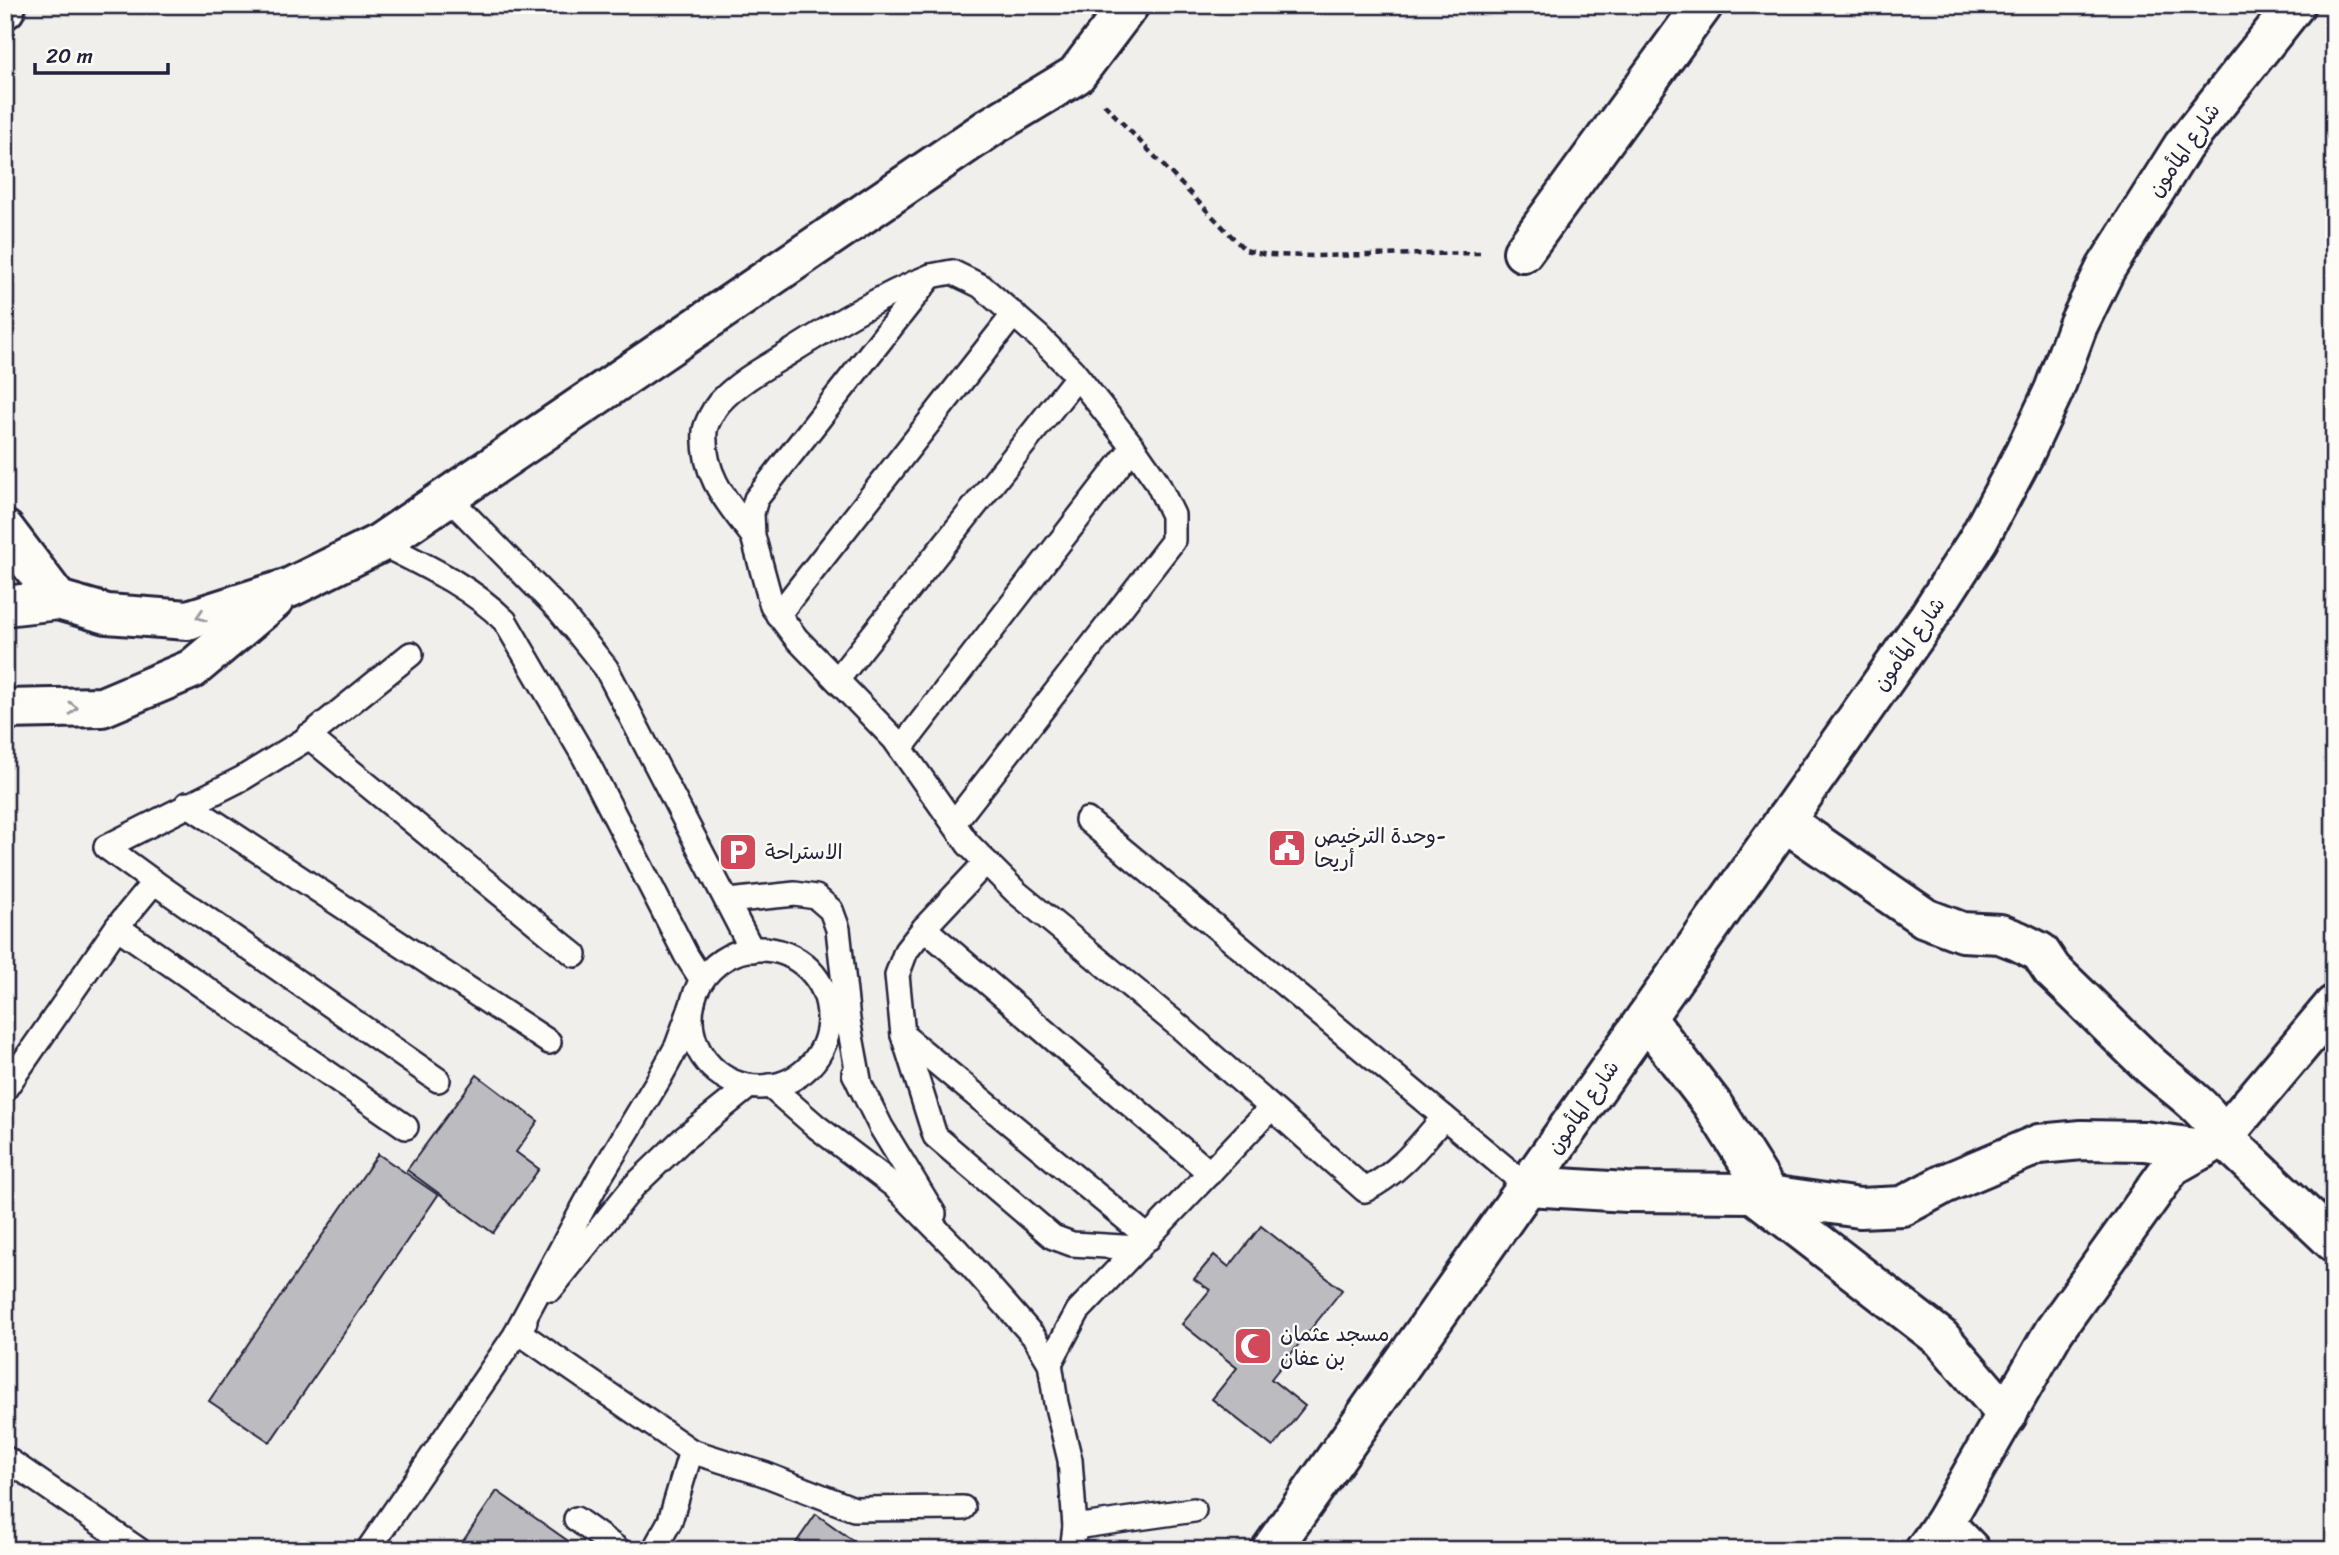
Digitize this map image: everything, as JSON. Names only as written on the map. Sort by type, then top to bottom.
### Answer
[{"type":"street","points":[[5,606],[58,600],[107,614],[188,620],[289,588],[380,543],[981,134],[1076,75],[1129,5]]},
{"type":"street","points":[[1523,252],[1703,5]]},
{"type":"street","name":"شارع المأمون","points":[[1271,1550],[1927,619],[1978,540],[2024,454],[2054,390],[2078,325],[2101,280],[2183,146],[2295,5]]},
{"type":"street","points":[[5,530],[58,600]]},
{"type":"street","points":[[5,709],[102,707],[192,669],[289,588]]},
{"type":"street","points":[[1784,821],[1925,918],[1962,932],[2000,934],[2040,952],[2052,970],[2127,1043],[2213,1119],[2213,1143]]},
{"type":"street","points":[[1946,1541],[2007,1415],[2054,1331],[2172,1166],[2213,1143],[2334,1005]]},
{"type":"street","points":[[1646,1017],[1712,1104],[1762,1195],[1941,1338],[2007,1415]]},
{"type":"street","points":[[1527,1186],[1627,1192],[1762,1195],[1860,1208],[1903,1206],[1944,1184],[2039,1144],[2082,1140],[2213,1143],[2334,1242]]},
{"type":"lane","points":[[753,536],[715,485],[706,454],[705,428],[718,404],[738,386],[854,312],[894,290],[931,276],[952,272],[981,286],[1014,314],[1077,377],[1133,447],[1156,480],[1173,515],[1173,541],[954,823]]},
{"type":"lane","points":[[931,276],[756,499],[752,513],[753,536],[772,606],[796,638],[901,748],[968,844],[1016,892],[1180,1027],[1365,1190],[1387,1179],[1444,1117]]},
{"type":"lane","points":[[778,615],[1014,314]]},
{"type":"lane","points":[[837,680],[1077,377]]},
{"type":"lane","points":[[901,748],[1133,447]]},
{"type":"lane","points":[[448,497],[559,610],[606,668],[752,950]]},
{"type":"lane","points":[[380,543],[469,591],[487,603],[505,621],[585,758],[686,955],[702,980]]},
{"type":"lane","points":[[411,654],[308,736],[243,778],[106,847],[438,1080]]},
{"type":"lane","points":[[308,736],[575,955]]},
{"type":"lane","points":[[187,804],[549,1042]]},
{"type":"lane","points":[[1087,820],[1527,1186]]},
{"type":"lane","points":[[986,862],[924,928],[906,951],[897,975],[903,1035],[935,1136],[1053,1237],[1072,1244],[1144,1243]]},
{"type":"lane","points":[[5,1089],[117,927],[154,882]]},
{"type":"lane","points":[[728,901],[795,894],[816,897],[831,911],[838,929],[848,1020],[860,1085]]},
{"type":"lane","points":[[117,927],[406,1127]]},
{"type":"lane","points":[[924,928],[1210,1173]]},
{"type":"lane","points":[[517,1331],[601,1175],[677,1046],[702,980],[718,963],[739,952],[762,948],[785,952],[805,964],[821,982],[828,1004],[830,1028],[881,1127],[958,1251]]},
{"type":"lane","points":[[692,1002],[692,1026],[697,1047],[709,1065],[727,1079],[759,1086],[792,1080],[810,1066],[822,1048],[830,1028]]},
{"type":"lane","points":[[903,1035],[1144,1243]]},
{"type":"lane","points":[[759,1086],[893,1185],[958,1251],[1035,1338],[1050,1363],[1056,1403],[1070,1460],[1075,1527],[1072,1550]]},
{"type":"lane","points":[[369,1550],[517,1331],[633,1187],[682,1140],[759,1086]]},
{"type":"lane","points":[[1050,1363],[1078,1311],[1272,1108]]},
{"type":"lane","points":[[517,1331],[691,1451],[764,1474],[854,1509],[963,1508]]},
{"type":"lane","points":[[654,1550],[670,1521],[691,1451]]},
{"type":"lane","points":[[5,1458],[139,1550]]},
{"type":"lane","points":[[1075,1527],[1194,1510]]},
{"type":"lane","points":[[576,1519],[619,1550]]},
{"type":"path","points":[[1076,75],[1245,250],[1267,255],[1315,256],[1523,252]]},
{"type":"building","points":[[477,1075],[538,1121],[516,1152],[539,1169],[493,1233],[407,1170]]},
{"type":"building","points":[[378,1154],[438,1195],[270,1442],[209,1401]]},
{"type":"building","name":"مسجد عثمان بن عفان","points":[[1261,1226],[1342,1290],[1271,1379],[1305,1406],[1273,1447],[1212,1399],[1237,1368],[1182,1324],[1210,1290],[1194,1279],[1214,1255],[1229,1267]]},
{"type":"building","points":[[497,1491],[581,1550],[457,1550]]},
{"type":"building","points":[[816,1514],[866,1550],[791,1550]]},
{"type":"place","name":"وحدة الترخيص- أريحا","points":[[1287,848]]},
{"type":"place","name":"الاستراحة","points":[[738,852]]},
{"type":"place","name":"مسجد عثمان بن عفان","points":[[1253,1346]]}]
